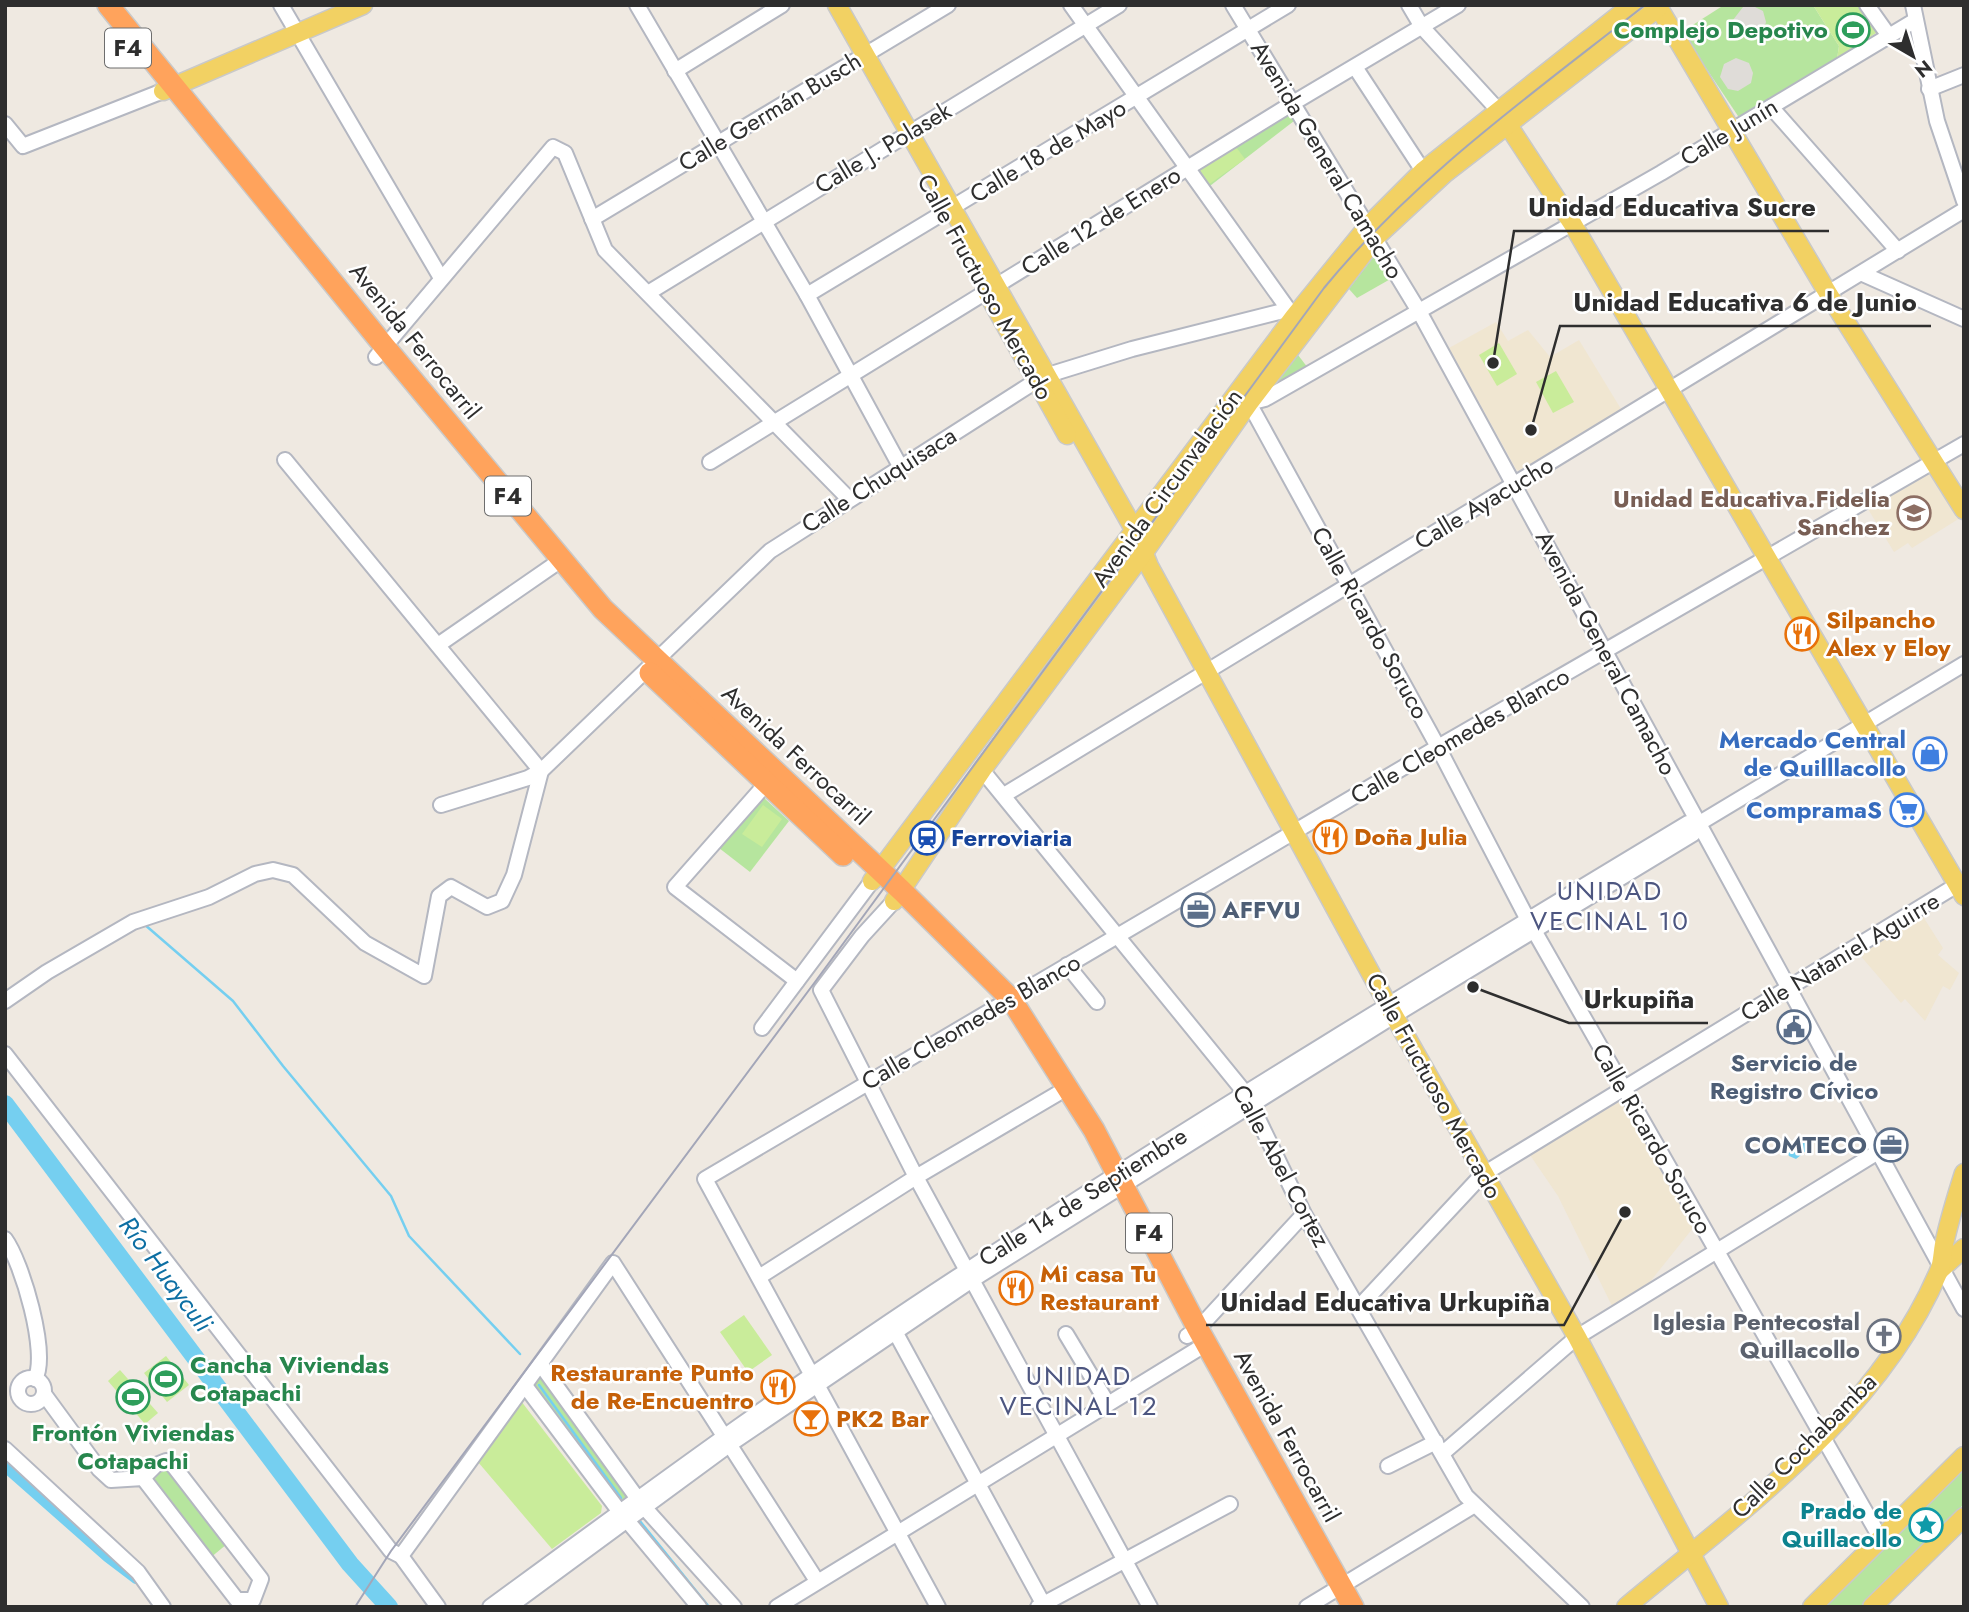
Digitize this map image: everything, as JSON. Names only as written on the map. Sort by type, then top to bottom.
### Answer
[{"type":"highway","name":"Avenida Ferrocarril","points":[[93,5],[168,88]]},
{"type":"highway","name":"Avenida Ferrocarril","points":[[108,5],[168,88],[555,564],[593,618],[653,665],[898,896],[1004,1002],[1070,1088],[1115,1184],[1196,1340],[1336,1596],[1353,1607]]},
{"type":"highway","name":"Avenida Ferrocarril","points":[[653,665],[765,785],[876,876]]},
{"type":"highway","name":"Avenida Ferrocarril","points":[[1004,1002],[1057,1094],[1115,1184]]},
{"type":"main road","points":[[168,88],[363,5]]},
{"type":"main road","name":"Calle Fructuoso Mercado","points":[[826,5],[862,57]]},
{"type":"main road","name":"Calle Fructuoso Mercado","points":[[837,5],[862,57],[1206,671],[1482,1175],[1577,1336],[1719,1607]]},
{"type":"main road","name":"Avenida Circunvalación","points":[[898,896],[982,770],[1138,549],[1291,314],[1372,232],[1412,201],[1503,117],[1632,5]]},
{"type":"main road","points":[[1657,7],[1829,295],[1964,510]]},
{"type":"main road","name":"Avenida Circunvalación","points":[[876,876],[1138,549],[1249,403],[1372,232],[1423,171],[1657,7]]},
{"type":"main road","points":[[1503,117],[1572,223],[1960,891]]},
{"type":"main road","name":"Calle Cochabamba","points":[[1626,1607],[1761,1493],[1821,1436],[1862,1392],[1910,1327],[1940,1270],[1945,1240],[1964,1173]]},
{"type":"main road","points":[[1940,1270],[1964,1248]]},
{"type":"main road","points":[[1812,1607],[1964,1456]]},
{"type":"main road","points":[[1872,1607],[1964,1517]]},
{"type":"street","points":[[281,5],[441,278]]},
{"type":"street","points":[[637,5],[807,295],[900,467]]},
{"type":"street","points":[[675,71],[782,5]]},
{"type":"street","name":"Calle Germán Busch","points":[[592,219],[948,5]]},
{"type":"street","points":[[1072,5],[1291,314]]},
{"type":"street","name":"Calle J. Polasek","points":[[648,293],[762,220],[1119,5]]},
{"type":"street","name":"Avenida General Camacho","points":[[1233,5],[1420,313],[1964,1310]]},
{"type":"street","name":"Calle 18 de Mayo","points":[[807,295],[1288,5]]},
{"type":"street","points":[[1409,5],[1422,27],[1503,117]]},
{"type":"street","name":"Calle 12 de Enero","points":[[710,462],[1188,167],[1458,5]]},
{"type":"street","points":[[1867,5],[1889,36]]},
{"type":"street","points":[[1913,5],[1929,89],[1964,201]]},
{"type":"street","name":"Calle Junín","points":[[1249,403],[1265,399],[1420,313],[1914,21]]},
{"type":"street","points":[[1355,67],[1423,171]]},
{"type":"street","points":[[1929,89],[1964,75]]},
{"type":"street","points":[[5,124],[23,146],[168,88]]},
{"type":"street","points":[[1771,107],[1898,251]]},
{"type":"street","points":[[380,352],[553,147],[565,153],[605,250],[849,499]]},
{"type":"street","name":"Calle Ayacucho","points":[[1004,795],[1348,584],[1829,295],[1964,210]]},
{"type":"street","points":[[1863,274],[1964,318]]},
{"type":"street","name":"Calle Chuquisaca","points":[[541,771],[770,551],[1042,378],[1132,349],[1291,314]]},
{"type":"street","name":"Calle Ricardo Soruco","points":[[1249,403],[1438,747],[1531,925],[1881,1539]]},
{"type":"street","name":"Calle Cleomedes Blanco","points":[[759,1277],[705,1179],[1438,747],[1964,444]]},
{"type":"street","points":[[285,460],[541,771]]},
{"type":"street","points":[[438,645],[555,564]]},
{"type":"street","name":"Calle 14 de Septiembre","points":[[509,1607],[641,1501],[969,1275],[1391,1010],[1531,925],[1693,834],[1699,824],[1964,664]]},
{"type":"street","name":"Calle Abel Cortez","points":[[982,770],[1249,1100],[1304,1214],[1473,1506],[1582,1607]]},
{"type":"street","points":[[441,805],[541,771]]},
{"type":"street","points":[[5,1001],[47,972],[133,922],[208,897],[255,874],[273,870],[293,875],[365,943],[424,976],[439,895],[451,887],[487,906],[502,901],[514,875],[541,771]]},
{"type":"street","points":[[765,785],[675,887],[797,981]]},
{"type":"street","name":"Avenida Circunvalación","points":[[762,1028],[876,876]]},
{"type":"street","name":"Calle Nataniel Aguirre","points":[[1359,1307],[1482,1175],[1788,989],[1960,891]]},
{"type":"street","name":"Avenida Circunvalación","points":[[869,1082],[821,990],[862,936],[898,896]]},
{"type":"street","points":[[1067,965],[1097,1002]]},
{"type":"street","points":[[5,1054],[391,1551],[401,1556],[438,1607]]},
{"type":"street","points":[[869,1082],[916,1177],[1150,1607]]},
{"type":"street","points":[[938,1607],[759,1277],[916,1177],[1057,1094]]},
{"type":"street","points":[[1388,1466],[1439,1447],[1577,1336],[1878,1152]]},
{"type":"street","points":[[777,1607],[1108,1404],[1196,1340],[1304,1214]]},
{"type":"street","points":[[5,1239],[18,1264],[41,1359],[41,1370],[35,1379]]},
{"type":"street","points":[[401,1556],[526,1387],[613,1263],[817,1581]]},
{"type":"street","points":[[5,1276],[18,1264]]},
{"type":"street","points":[[893,1327],[1042,1606],[1230,1504]]},
{"type":"street","points":[[1066,1334],[1108,1404]]},
{"type":"street","points":[[541,1365],[641,1501],[734,1607]]},
{"type":"street","points":[[44,1394],[39,1402],[31,1405],[23,1403],[11,1389],[22,1381],[35,1379],[43,1385],[44,1394],[99,1469],[111,1480],[143,1478],[156,1465],[166,1461],[173,1464],[261,1579],[258,1604],[237,1600],[143,1478]]},
{"type":"street","points":[[526,1387],[624,1516],[699,1607]]},
{"type":"street","points":[[5,1449],[131,1564],[163,1607]]},
{"type":"street","points":[[1307,1607],[1336,1596],[1473,1506]]},
{"type":"street","name":"Calle 14 de Septiembre","points":[[490,1607],[624,1516]]},
{"type":"shaded area","points":[[1753,6],[1763,11],[1766,22],[1763,32],[1748,38],[1735,30],[1733,20],[1743,7]]},
{"type":"shaded area","points":[[1736,58],[1749,63],[1753,73],[1751,83],[1738,91],[1728,89],[1720,77],[1724,64]]},
{"type":"shaded area","points":[[1496,322],[1508,341],[1528,330],[1550,357],[1579,340],[1621,409],[1519,471],[1516,469],[1449,348]]},
{"type":"shaded area","name":"Unidad Educativa.Fidelia Sanchez","points":[[1930,470],[1960,518],[1912,548],[1908,543],[1894,552],[1868,509]]},
{"type":"shaded area","points":[[1922,915],[1943,948],[1938,955],[1959,973],[1950,990],[1943,986],[1925,1021],[1905,999],[1901,1003],[1859,954]]},
{"type":"shaded area","points":[[1622,1100],[1693,1228],[1649,1283],[1612,1306],[1558,1196],[1530,1155]]},
{"type":"green space","points":[[1724,5],[1813,5],[1839,46],[1837,59],[1743,117],[1738,116],[1688,41],[1688,28]]},
{"type":"green space","name":"Complejo Depotivo","points":[[1813,5],[1862,5],[1877,28],[1876,33],[1837,59],[1839,46]]},
{"type":"green space","points":[[1290,112],[1294,121],[1206,189],[1193,170]]},
{"type":"green space","points":[[1233,143],[1245,159],[1208,185],[1197,169]]},
{"type":"green space","points":[[1378,251],[1394,277],[1357,298],[1349,289]]},
{"type":"green space","points":[[1499,343],[1517,374],[1497,386],[1479,355]]},
{"type":"green space","points":[[1295,351],[1311,372],[1267,391]]},
{"type":"green space","points":[[1556,371],[1574,402],[1553,413],[1536,382]]},
{"type":"green space","points":[[763,797],[789,821],[750,872],[719,848]]},
{"type":"green space","points":[[763,805],[782,819],[762,847],[742,834]]},
{"type":"green space","points":[[744,1315],[772,1355],[748,1372],[720,1332]]},
{"type":"green space","name":"Cancha Viviendas Cotapachi","points":[[166,1356],[189,1385],[167,1402],[144,1373]]},
{"type":"green space","name":"Frontón Viviendas Cotapachi","points":[[120,1370],[158,1413],[145,1424],[108,1381]]},
{"type":"green space","points":[[542,1374],[632,1496],[620,1504],[533,1387]]},
{"type":"green space","points":[[521,1401],[602,1506],[601,1513],[552,1549],[478,1462]]},
{"type":"green space","points":[[161,1469],[171,1470],[227,1544],[210,1558],[153,1482]]},
{"type":"green space","name":"Prado de Quillacollo","points":[[1964,1470],[1964,1504],[1860,1607],[1826,1607]]},
{"type":"water","points":[[1798,1139],[1809,1140],[1811,1147],[1796,1159],[1789,1156],[1786,1149]]},
{"type":"waterway","points":[[144,924],[233,1001],[391,1196],[409,1236],[520,1354]]},
{"type":"waterway","name":"Río Huayculi","points":[[5,1104],[350,1564],[389,1607]]},
{"type":"waterway","points":[[539,1385],[621,1498]]},
{"type":"waterway","points":[[5,1467],[107,1557],[136,1579]]},
{"type":"waterway","points":[[639,1520],[709,1607]]},
{"type":"tram line","points":[[355,1607],[391,1551],[815,982],[1324,288],[1359,248],[1436,173],[1518,104],[1645,5]]},
{"type":"place","name":"Complejo Depotivo","points":[[1853,30]]},
{"type":"place","name":"Unidad Educativa Sucre","points":[[1493,363]]},
{"type":"place","name":"Unidad Educativa 6 de Junio","points":[[1531,430]]},
{"type":"place","name":"Unidad Educativa.Fidelia Sanchez","points":[[1914,513]]},
{"type":"place","name":"Silpancho Alex y Eloy","points":[[1802,634]]},
{"type":"place","name":"Mercado Central de Quilllacollo","points":[[1930,754]]},
{"type":"place","name":"CompramaS","points":[[1907,810]]},
{"type":"place","name":"Doña Julia","points":[[1330,837]]},
{"type":"place","name":"Ferroviaria","points":[[927,838]]},
{"type":"place","name":"AFFVU","points":[[1198,910]]},
{"type":"place","name":"Urkupiña","points":[[1473,987]]},
{"type":"place","name":"Servicio de Registro Cívico","points":[[1794,1027]]},
{"type":"place","name":"COMTECO","points":[[1891,1145]]},
{"type":"place","name":"Unidad Educativa Urkupiña","points":[[1625,1212]]},
{"type":"place","name":"Mi casa Tu Restaurant","points":[[1016,1288]]},
{"type":"place","name":"Iglesia Pentecostal Quillacollo","points":[[1884,1336]]},
{"type":"place","name":"Cancha Viviendas Cotapachi","points":[[166,1379]]},
{"type":"place","name":"Restaurante Punto de Re-Encuentro","points":[[778,1387]]},
{"type":"place","name":"Frontón Viviendas Cotapachi","points":[[133,1397]]},
{"type":"place","name":"PK2 Bar","points":[[811,1419]]},
{"type":"place","name":"Prado de Quillacollo","points":[[1926,1525]]},
{"type":"district","name":"UNIDAD VECINAL 10","points":[[1610,906]]},
{"type":"district","name":"UNIDAD VECINAL 12","points":[[1079,1391]]}]
